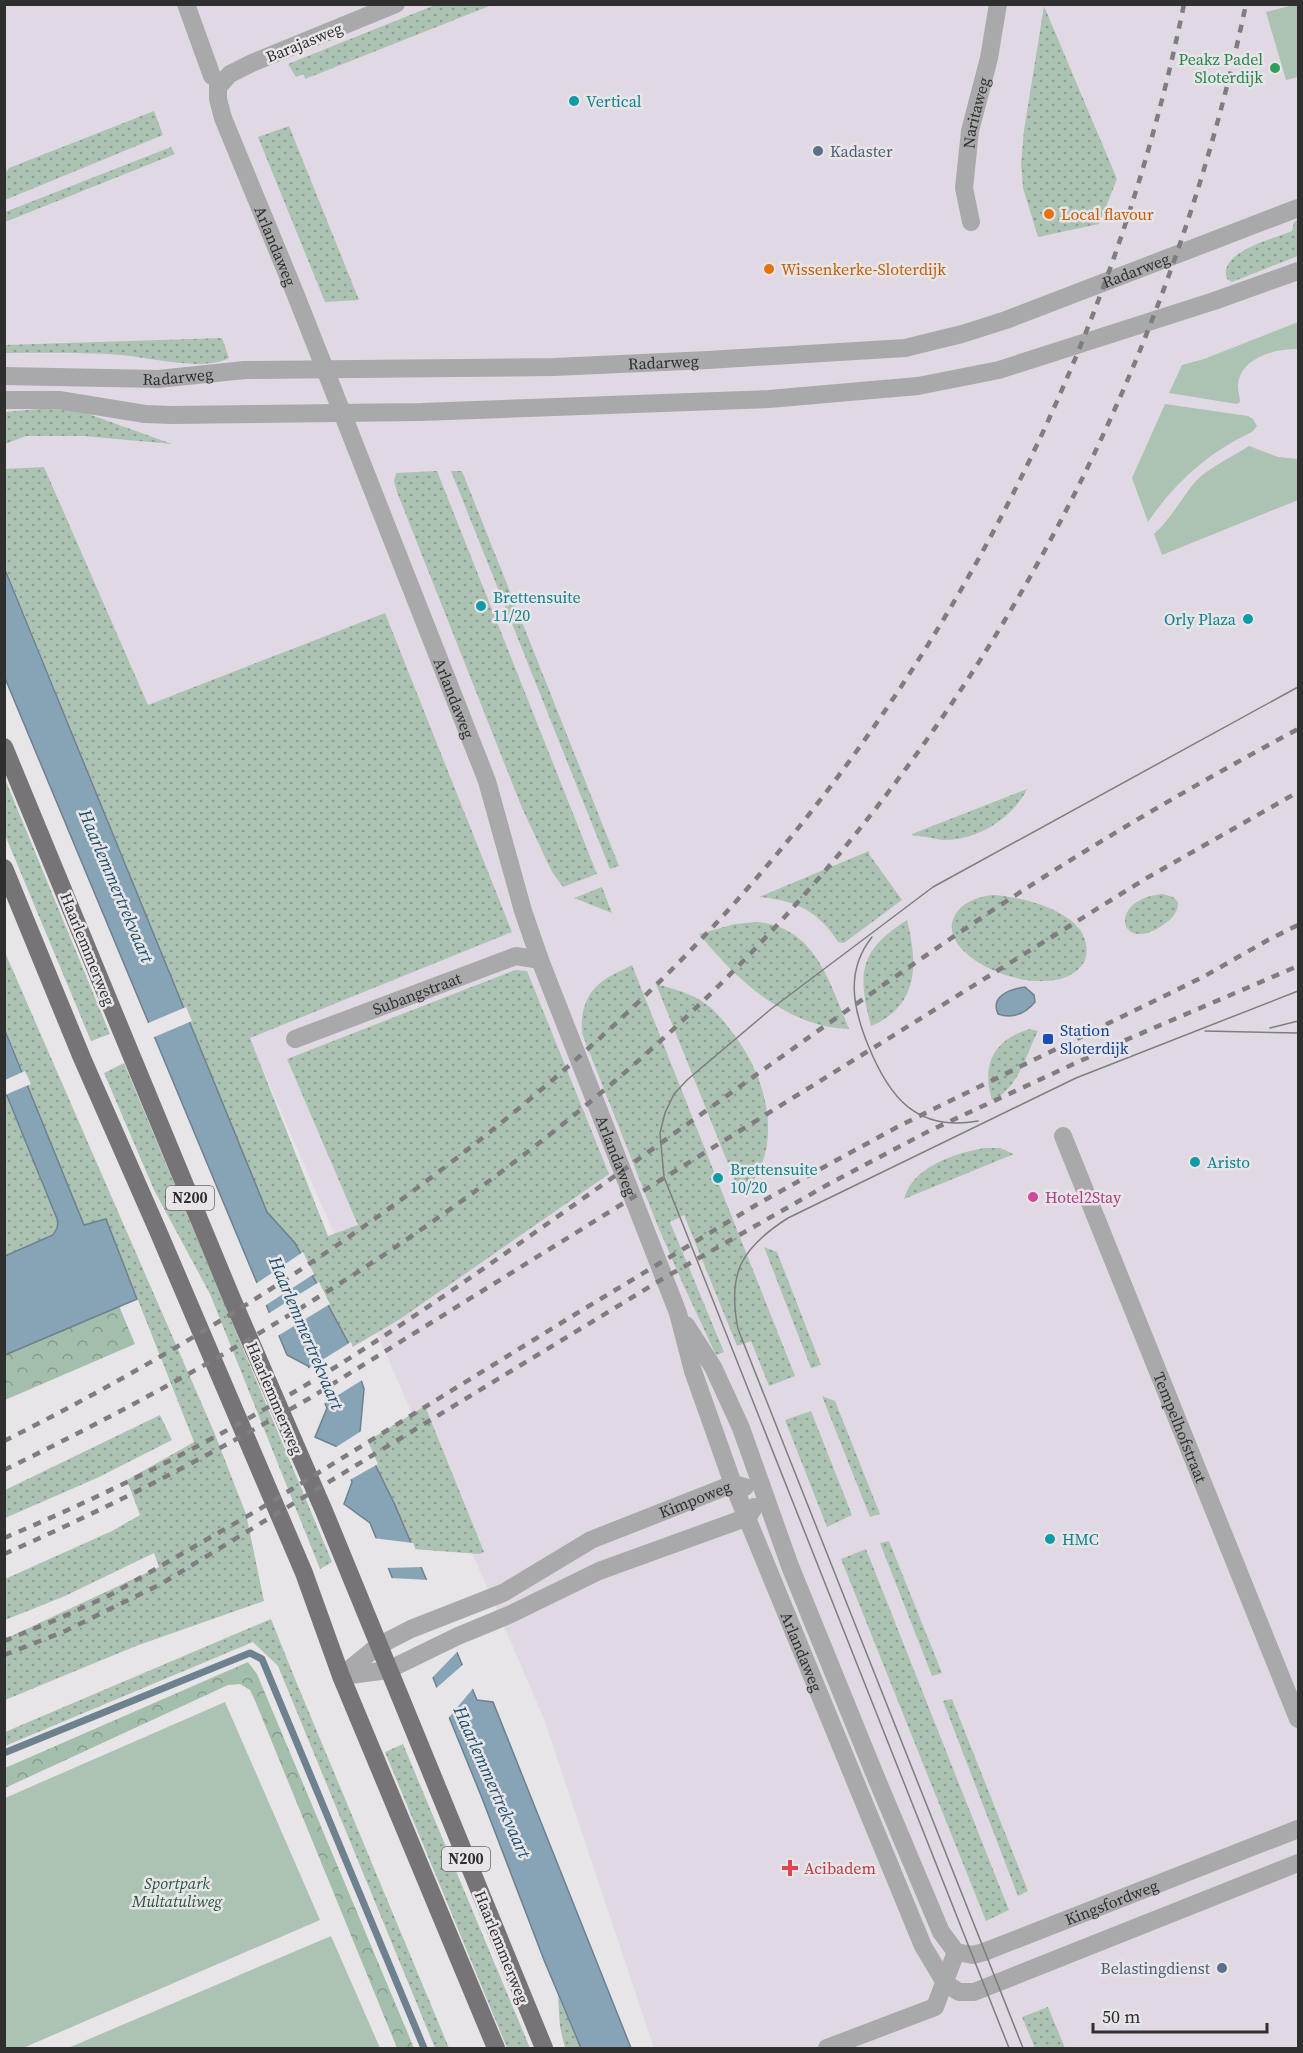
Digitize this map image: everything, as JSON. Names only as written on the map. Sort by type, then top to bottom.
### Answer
[{"type":"main road","name":"Haarlemmerweg","points":[[4,747],[232,1299],[324,1511],[544,2049]]},
{"type":"main road","name":"N200","points":[[4,868],[82,1058],[304,1573],[341,1676],[496,2049]]},
{"type":"street","name":"Arlandaweg","points":[[186,4],[215,81],[223,118],[487,781],[523,911],[540,960],[678,1313],[693,1371],[733,1484],[923,1946],[945,1983]]},
{"type":"street","name":"Barajasweg","points":[[215,81],[252,63],[396,4]]},
{"type":"street","name":"Naritaweg","points":[[971,222],[964,188],[970,131],[989,58],[998,4]]},
{"type":"street","name":"Radarweg","points":[[4,376],[158,379],[245,370],[554,367],[905,348],[1006,320],[1299,208]]},
{"type":"street","points":[[4,400],[59,400],[145,414],[342,413],[769,399],[918,386],[999,370],[1299,271]]},
{"type":"street","name":"Subangstraat","points":[[295,1039],[516,956],[540,960]]},
{"type":"street","name":"Tempelhofstraat","points":[[1063,1136],[1299,1719]]},
{"type":"street","name":"Arlandaweg","points":[[678,1313],[713,1366],[741,1428],[790,1566],[875,1775],[941,1932],[956,1952]]},
{"type":"street","name":"Kimpoweg","points":[[733,1484],[764,1491],[748,1517],[598,1571],[388,1670],[341,1676],[378,1646],[411,1629],[503,1593],[591,1540],[733,1484]]},
{"type":"street","name":"Kingsfordweg","points":[[956,1952],[973,1955],[984,1952],[1299,1829]]},
{"type":"street","name":"Kingsfordweg","points":[[945,1983],[959,1992],[986,1989],[1299,1863]]},
{"type":"street","points":[[827,2049],[935,2007],[956,1952]]},
{"type":"shaded area","points":[[5,5],[1287,5],[1298,37],[1298,2048],[654,2048],[544,1719],[32,536],[5,464]]},
{"type":"green space","points":[[435,5],[492,5],[305,79],[304,74],[296,77],[288,64]]},
{"type":"green space","points":[[1298,5],[1298,77],[1286,80],[1266,12]]},
{"type":"green space","points":[[1044,6],[1117,179],[1099,224],[1038,237],[1023,188],[1021,164],[1024,130]]},
{"type":"green space","points":[[154,111],[163,135],[5,200],[5,173],[9,168]]},
{"type":"green space","points":[[289,126],[359,300],[325,302],[258,137]]},
{"type":"green space","points":[[171,147],[175,154],[5,222],[5,212]]},
{"type":"green space","points":[[1298,220],[1298,256],[1232,282],[1227,279],[1226,270],[1230,261],[1238,254],[1292,231],[1294,222]]},
{"type":"green space","points":[[1298,322],[1298,349],[1279,350],[1251,362],[1240,377],[1238,387],[1240,402],[1237,404],[1169,393],[1182,365],[1204,359]]},
{"type":"green space","points":[[222,338],[229,358],[205,364],[106,354],[5,353],[5,345]]},
{"type":"green space","points":[[1165,404],[1248,416],[1257,426],[1252,432],[1207,459],[1181,481],[1148,522],[1132,478]]},
{"type":"green space","points":[[49,408],[83,412],[172,444],[83,436],[26,436],[5,444],[5,412]]},
{"type":"green space","points":[[1249,446],[1278,457],[1298,459],[1298,500],[1162,555],[1154,534],[1195,482]]},
{"type":"green space","points":[[44,467],[148,705],[385,613],[512,932],[250,1038],[328,1236],[358,1225],[287,1059],[515,970],[527,971],[609,1174],[400,1319],[351,1348],[295,1243],[267,1212],[5,567],[4,469]]},
{"type":"green space","points":[[437,471],[597,874],[563,887],[552,872],[522,808],[397,492],[394,481],[396,473]]},
{"type":"green space","points":[[451,471],[462,471],[619,866],[610,869]]},
{"type":"green space","points":[[5,779],[110,1034],[91,1041],[5,835]]},
{"type":"green space","points":[[1027,789],[1021,800],[1004,818],[982,832],[945,840],[912,834]]},
{"type":"green space","points":[[869,851],[902,900],[844,943],[838,942],[823,922],[804,909],[783,901],[759,897]]},
{"type":"green space","points":[[602,887],[612,913],[574,898]]},
{"type":"green space","points":[[1163,894],[1173,897],[1178,902],[1176,913],[1172,918],[1148,933],[1136,934],[1128,930],[1125,923],[1127,914],[1133,905],[1145,898]]},
{"type":"green space","points":[[994,895],[1019,899],[1049,908],[1073,923],[1082,933],[1086,944],[1084,962],[1070,975],[1049,981],[1025,980],[1000,973],[978,962],[961,948],[952,932],[955,915],[972,900]]},
{"type":"green space","points":[[907,920],[913,952],[911,982],[898,1007],[887,1018],[871,1026],[864,992],[866,965],[879,942]]},
{"type":"green space","points":[[756,922],[776,926],[793,934],[806,945],[827,976],[849,1029],[804,1020],[765,998],[730,968],[699,934],[735,924]]},
{"type":"green space","points":[[4,950],[214,1432],[246,1514],[264,1601],[136,1646],[5,1700],[5,1639],[159,1567],[154,1553],[65,1596],[5,1620],[5,1579],[112,1531],[140,1515],[127,1480],[194,1442],[106,1219],[84,1226],[5,1028]]},
{"type":"green space","points":[[632,965],[795,1376],[769,1386],[751,1341],[737,1346],[684,1215],[670,1222],[724,1352],[716,1355],[657,1224],[583,1036],[582,1015],[586,1001],[594,989],[610,976]]},
{"type":"green space","points":[[656,984],[689,994],[711,1008],[745,1050],[755,1071],[763,1092],[768,1136],[764,1157],[755,1178],[741,1196]]},
{"type":"green space","points":[[1030,1029],[1038,1031],[1015,1080],[1001,1095],[992,1100],[988,1076],[993,1055],[1007,1039]]},
{"type":"green space","points":[[124,1063],[332,1562],[320,1569],[210,1294],[154,1190],[104,1073]]},
{"type":"green space","points":[[4,1091],[58,1221],[53,1235],[5,1256]]},
{"type":"green space","points":[[984,1148],[1000,1148],[1014,1154],[904,1199],[916,1178],[925,1170],[948,1158]]},
{"type":"green space","points":[[764,1247],[777,1252],[821,1365],[811,1368]]},
{"type":"green space","points":[[119,1306],[135,1344],[5,1400],[5,1355]]},
{"type":"green space","points":[[822,1396],[835,1401],[880,1514],[870,1517]]},
{"type":"green space","points":[[425,1406],[484,1552],[480,1554],[412,1549],[395,1505],[364,1443]]},
{"type":"green space","points":[[811,1411],[852,1515],[827,1527],[785,1420]]},
{"type":"green space","points":[[160,1415],[172,1440],[97,1478],[5,1518],[5,1490]]},
{"type":"green space","points":[[889,1541],[942,1673],[932,1676],[880,1543]]},
{"type":"green space","points":[[866,1549],[1009,1910],[986,1921],[841,1559]]},
{"type":"green space","points":[[271,1619],[449,2048],[435,2048],[278,1666],[253,1642],[5,1746],[5,1732]]},
{"type":"green space","points":[[248,1662],[257,1674],[414,2048],[397,2048],[250,1690],[240,1684],[228,1685],[5,1788],[5,1768]]},
{"type":"green space","points":[[952,1699],[1028,1891],[1018,1896],[943,1701]]},
{"type":"green space","name":"Sportpark Multatuliweg","points":[[225,1702],[320,1920],[23,2048],[5,2048],[5,1798]]},
{"type":"green space","points":[[403,1744],[530,2048],[507,2048],[385,1752]]},
{"type":"green space","points":[[331,1936],[380,2048],[68,2048]]},
{"type":"green space","points":[[558,1996],[581,2048],[565,2048],[560,2027]]},
{"type":"green space","points":[[1048,2007],[1065,2048],[1035,2048],[1022,2017]]},
{"type":"water","name":"Haarlemmertrekvaart","points":[[4,567],[267,1212],[295,1243],[351,1348],[364,1389],[360,1432],[364,1442],[395,1505],[477,1700],[493,1702],[631,2048],[581,2048],[370,1523],[344,1504],[352,1482],[340,1448],[315,1437],[327,1408],[308,1366],[287,1355],[5,678]]},
{"type":"water","points":[[1025,987],[1034,995],[1035,1002],[1031,1006],[1014,1016],[998,1014],[997,1002],[1003,994]]},
{"type":"water","points":[[4,1028],[84,1225],[106,1219],[137,1299],[5,1355],[5,1256],[53,1235],[58,1221],[5,1091]]},
{"type":"pier","points":[[186,1007],[192,1021],[152,1038],[146,1024]]},
{"type":"pier","points":[[25,1071],[31,1084],[5,1095],[5,1080]]},
{"type":"pier","points":[[303,1252],[314,1274],[263,1307],[254,1285]]},
{"type":"pier","points":[[319,1282],[330,1304],[276,1337],[266,1315]]},
{"type":"pier","points":[[351,1342],[364,1379],[322,1405],[306,1370]]},
{"type":"pier","points":[[363,1430],[378,1464],[348,1481],[337,1450],[333,1449]]},
{"type":"pier","points":[[373,1538],[413,1543],[423,1567],[385,1568]]},
{"type":"pier","points":[[391,1578],[429,1580],[459,1650],[430,1680]]},
{"type":"pier","points":[[465,1663],[475,1686],[446,1721],[434,1690]]},
{"type":"waterway","points":[[4,1753],[250,1653],[262,1659],[424,2048]]},
{"type":"tram line","points":[[1009,2048],[664,1177],[660,1133],[665,1113],[674,1094],[687,1080],[771,1009],[933,887],[1298,687]]},
{"type":"tram line","points":[[872,937],[858,963],[854,990],[858,1017],[876,1064],[885,1080],[908,1107],[921,1115],[938,1121],[956,1123],[978,1121]]},
{"type":"tram line","points":[[1023,2048],[738,1329],[735,1309],[737,1277],[741,1264],[759,1240],[788,1218],[1076,1078],[1298,991]]},
{"type":"tram line","points":[[1270,1028],[1298,1021]]},
{"type":"tram line","points":[[1205,1031],[1298,1033]]},
{"type":"railway","points":[[4,1441],[96,1393],[188,1340],[278,1284],[366,1225],[452,1162],[613,1026],[688,953],[778,853],[861,746],[936,632],[1003,514],[1062,391],[1112,264],[1153,135],[1184,4]]},
{"type":"railway","points":[[4,1470],[184,1376],[272,1325],[359,1271],[443,1214],[525,1154],[604,1090],[680,1023],[784,918],[879,804],[965,684],[1041,557],[1108,425],[1164,289],[1210,148],[1246,4]]},
{"type":"railway","points":[[4,1538],[154,1469],[298,1390],[417,1314],[498,1258],[992,910],[1121,829],[1298,729]]},
{"type":"railway","points":[[4,1554],[159,1480],[310,1398],[1145,879],[1298,792]]},
{"type":"railway","points":[[4,1641],[110,1595],[258,1510],[574,1315],[756,1205],[824,1167],[901,1125],[1203,977],[1298,925]]},
{"type":"railway","points":[[4,1655],[63,1632],[161,1584],[664,1278],[827,1185],[929,1131],[1121,1042],[1298,966]]},
{"type":"place","name":"Peakz Padel Sloterdijk","points":[[1275,68]]},
{"type":"place","name":"Vertical","points":[[574,101]]},
{"type":"place","name":"Kadaster","points":[[818,151]]},
{"type":"place","name":"Local flavour","points":[[1049,214]]},
{"type":"place","name":"Wissenkerke-Sloterdijk","points":[[769,269]]},
{"type":"place","name":"Brettensuite 11/20","points":[[481,606]]},
{"type":"place","name":"Orly Plaza","points":[[1248,619]]},
{"type":"place","name":"Station Sloterdijk","points":[[1048,1039]]},
{"type":"place","name":"Aristo","points":[[1195,1162]]},
{"type":"place","name":"Brettensuite 10/20","points":[[718,1178]]},
{"type":"place","name":"Hotel2Stay","points":[[1033,1197]]},
{"type":"place","name":"HMC","points":[[1050,1539]]},
{"type":"place","name":"Acibadem","points":[[790,1868]]},
{"type":"place","name":"Belastingdienst","points":[[1222,1968]]}]
